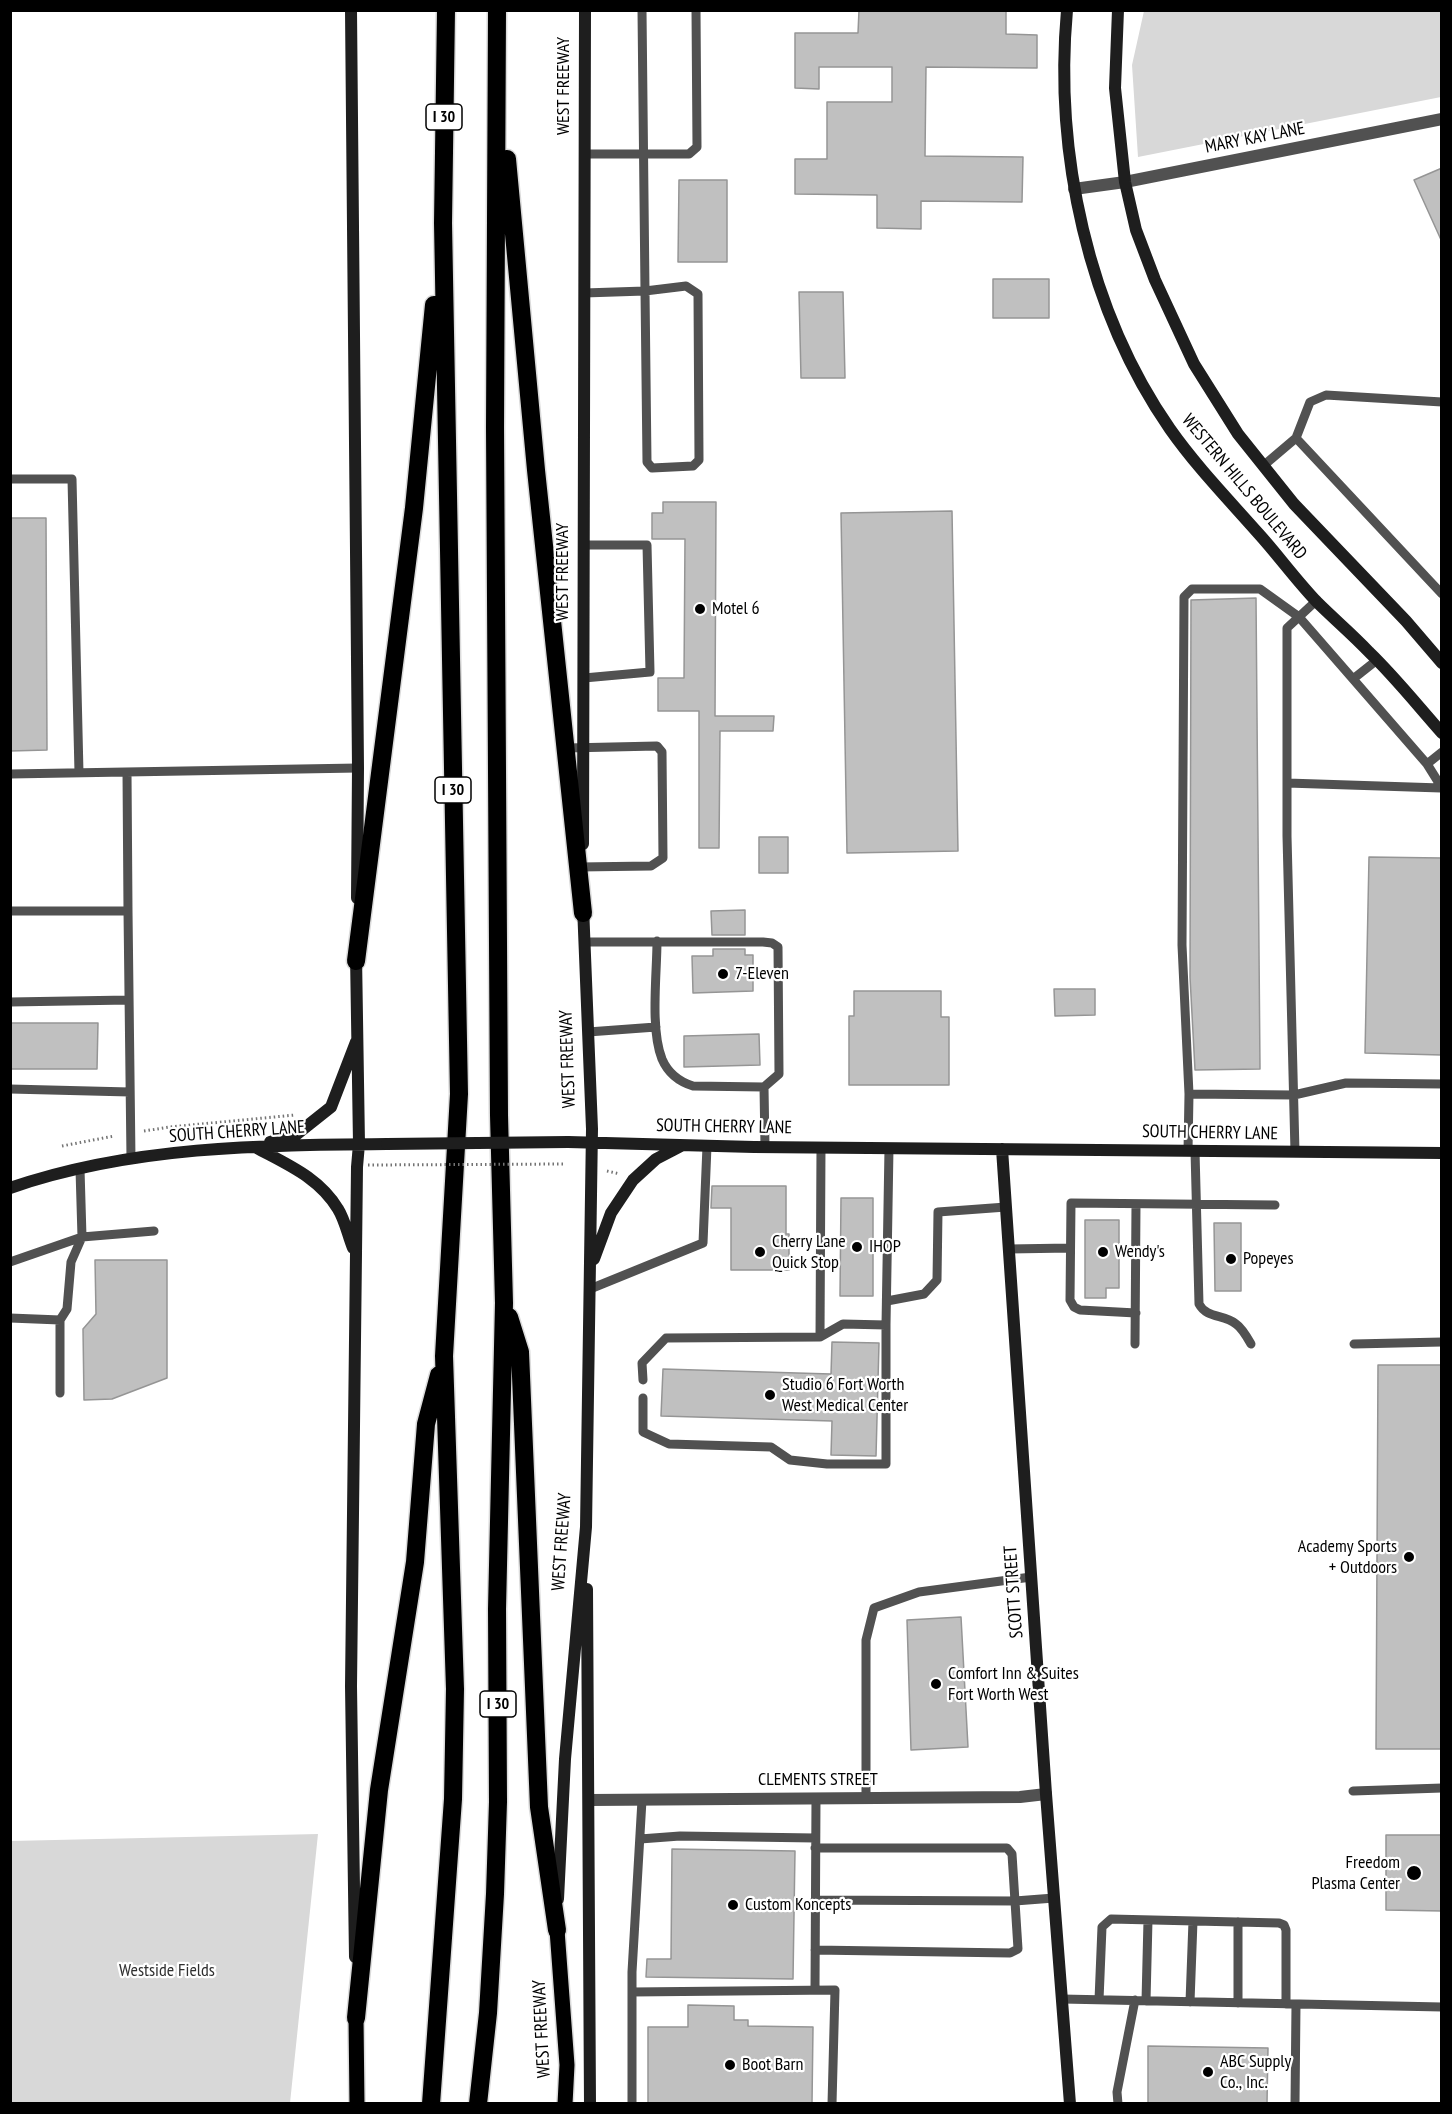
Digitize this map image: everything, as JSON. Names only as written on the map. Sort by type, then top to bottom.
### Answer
[{"type":"highway","name":"I 30","points":[[431,2103],[444,1942],[454,1766],[455,1689],[444,1356],[459,1094],[442,223],[446,10]]},
{"type":"highway","name":"I 30","points":[[478,2103],[488,2013],[498,1802],[497,1609],[504,1303],[499,1115],[495,427],[497,10]]},
{"type":"highway","points":[[497,53],[536,470],[575,748],[583,913]]},
{"type":"highway","points":[[356,961],[414,508],[442,223]]},
{"type":"highway","points":[[504,1303],[520,1352],[539,1807],[557,1930]]},
{"type":"highway","points":[[356,2018],[379,1790],[415,1562],[426,1424],[444,1356]]},
{"type":"main road","points":[[351,10],[358,768],[356,961],[358,1144],[351,1686],[357,2103]]},
{"type":"main road","name":"WEST FREEWAY","points":[[575,748],[584,678],[585,10]]},
{"type":"main road","name":"WESTERN HILLS BOULEVARD","points":[[1067,10],[1063,87],[1066,134],[1074,189],[1106,304],[1123,346],[1169,428],[1195,462],[1316,601],[1377,660],[1442,733]]},
{"type":"main road","name":"WESTERN HILLS BOULEVARD","points":[[1118,10],[1115,88],[1125,182],[1136,230],[1155,280],[1194,364],[1238,434],[1293,504],[1406,621],[1442,663]]},
{"type":"main road","name":"WEST FREEWAY","points":[[565,2103],[567,2065],[557,1930],[565,1759],[585,1527],[591,1269],[592,1142],[583,913]]},
{"type":"main road","points":[[254,1146],[297,1134],[331,1107],[358,1038]]},
{"type":"main road","name":"SOUTH CHERRY LANE","points":[[10,1188],[80,1169],[131,1159],[254,1146],[592,1142],[765,1147],[1442,1153]]},
{"type":"main road","points":[[591,1269],[611,1213],[633,1180],[656,1159],[684,1145]]},
{"type":"main road","points":[[254,1146],[304,1174],[323,1188],[339,1210],[356,1255]]},
{"type":"main road","name":"SCOTT STREET","points":[[1002,1149],[1046,1794],[1070,2103]]},
{"type":"main road","points":[[585,1527],[590,1800],[590,2103]]},
{"type":"street","name":"MARY KAY LANE","points":[[1074,189],[1125,182],[1442,119]]},
{"type":"street","name":"CLEMENTS STREET","points":[[590,1800],[1020,1797],[1046,1794]]},
{"type":"lane","points":[[584,293],[645,291],[686,286],[698,294],[699,460],[693,466],[652,468],[647,462],[645,291],[644,154],[642,10]]},
{"type":"lane","points":[[585,154],[689,154],[697,147],[696,10]]},
{"type":"lane","points":[[1263,466],[1296,438],[1310,402],[1326,395],[1442,402]]},
{"type":"lane","points":[[1296,438],[1442,594]]},
{"type":"lane","points":[[10,479],[72,479],[80,773]]},
{"type":"lane","points":[[584,545],[647,545],[650,672],[584,678]]},
{"type":"lane","points":[[1251,1344],[1238,1325],[1229,1319],[1214,1317],[1203,1311],[1199,1304],[1197,1204],[1191,1151],[1182,945],[1184,597],[1192,589],[1260,590],[1299,617],[1427,764],[1441,788]]},
{"type":"lane","points":[[1295,1152],[1287,783],[1287,628],[1316,601]]},
{"type":"lane","points":[[1353,679],[1377,660]]},
{"type":"lane","points":[[575,748],[657,746],[662,752],[663,858],[651,866],[581,867]]},
{"type":"lane","points":[[1427,764],[1442,752]]},
{"type":"lane","points":[[10,774],[358,768]]},
{"type":"lane","points":[[127,772],[131,1159]]},
{"type":"lane","points":[[1287,783],[1441,788]]},
{"type":"lane","points":[[10,911],[128,912]]},
{"type":"lane","points":[[584,942],[657,942],[763,942],[772,943],[778,948],[779,1074],[764,1087],[693,1086],[682,1083],[662,1060],[656,1027],[657,942]]},
{"type":"lane","points":[[10,1002],[129,1000]]},
{"type":"lane","points":[[588,1032],[656,1027]]},
{"type":"lane","points":[[1189,1094],[1294,1095],[1346,1083],[1442,1084]]},
{"type":"lane","points":[[764,1087],[765,1147]]},
{"type":"lane","points":[[10,1089],[130,1092]]},
{"type":"lane","points":[[590,1289],[703,1243],[706,1146]]},
{"type":"lane","points":[[820,1337],[821,1147]]},
{"type":"lane","points":[[643,1398],[643,1432],[669,1444],[771,1447],[790,1460],[827,1464],[886,1464],[889,1148]]},
{"type":"lane","points":[[60,1393],[60,1320],[67,1309],[71,1262],[82,1237],[80,1169]]},
{"type":"lane","points":[[1136,1313],[1080,1310],[1074,1307],[1068,1288],[1071,1203],[1275,1205]]},
{"type":"lane","points":[[1135,1344],[1136,1204]]},
{"type":"lane","points":[[886,1301],[924,1294],[937,1280],[938,1212],[1006,1207]]},
{"type":"lane","points":[[10,1262],[82,1237],[154,1231]]},
{"type":"lane","points":[[1009,1249],[1070,1248]]},
{"type":"lane","points":[[10,1317],[60,1320]]},
{"type":"lane","points":[[643,1380],[642,1364],[666,1338],[820,1337],[843,1324],[886,1324]]},
{"type":"lane","points":[[1354,1344],[1442,1342]]},
{"type":"lane","points":[[867,1798],[866,1640],[874,1608],[919,1592],[1031,1577]]},
{"type":"lane","points":[[1353,1791],[1442,1788]]},
{"type":"lane","points":[[815,1990],[816,1798]]},
{"type":"lane","points":[[632,2103],[632,1992],[642,1800]]},
{"type":"lane","points":[[640,1839],[680,1836],[815,1843],[1007,1848],[1012,1854],[1018,1948],[1010,1953],[815,1950]]},
{"type":"lane","points":[[815,1900],[1015,1901],[1054,1898]]},
{"type":"lane","points":[[1099,2000],[1102,1927],[1111,1919],[1284,1925],[1291,2004],[1295,2103]]},
{"type":"lane","points":[[1146,2001],[1148,1920]]},
{"type":"lane","points":[[1190,2002],[1193,1921]]},
{"type":"lane","points":[[1238,1922],[1238,2003]]},
{"type":"lane","points":[[632,1992],[835,1990],[832,2103]]},
{"type":"lane","points":[[1062,1999],[1442,2007]]},
{"type":"lane","points":[[1118,2103],[1117,2091],[1135,2000]]},
{"type":"path","points":[[142,1131],[170,1126],[299,1115]]},
{"type":"path","points":[[62,1146],[114,1136]]},
{"type":"path","points":[[368,1165],[565,1164]]},
{"type":"green space","points":[[1144,11],[1441,11],[1441,97],[1138,157],[1132,65]]},
{"type":"green space","name":"Westside Fields","points":[[318,1834],[290,2103],[11,2103],[11,1841]]},
{"type":"building","points":[[859,10],[1006,10],[1006,34],[1037,35],[1037,68],[926,67],[925,156],[1023,157],[1022,202],[921,201],[921,229],[877,228],[877,195],[795,194],[795,159],[827,159],[827,102],[892,102],[892,67],[819,67],[819,89],[795,88],[795,33],[858,33]]},
{"type":"building","points":[[1442,168],[1442,242],[1414,180]]},
{"type":"building","points":[[679,180],[727,180],[727,262],[678,262]]},
{"type":"building","points":[[993,279],[1049,279],[1049,318],[993,318]]},
{"type":"building","points":[[799,292],[843,292],[845,378],[801,378]]},
{"type":"building","name":"Motel 6","points":[[663,502],[716,502],[715,716],[774,716],[773,731],[720,731],[719,848],[699,848],[699,711],[658,711],[658,678],[684,678],[685,539],[652,539],[652,513],[663,513]]},
{"type":"building","points":[[952,511],[958,851],[847,853],[841,513]]},
{"type":"building","points":[[10,518],[46,518],[47,750],[10,751]]},
{"type":"building","points":[[1256,598],[1260,1069],[1195,1070],[1190,977],[1191,600]]},
{"type":"building","points":[[759,837],[788,837],[788,873],[759,873]]},
{"type":"building","points":[[1369,857],[1442,858],[1442,1055],[1365,1053]]},
{"type":"building","points":[[745,910],[745,935],[712,935],[711,911]]},
{"type":"building","name":"7-Eleven","points":[[713,949],[745,949],[745,955],[753,955],[753,991],[693,993],[692,956],[713,956]]},
{"type":"building","points":[[1054,989],[1095,989],[1095,1015],[1055,1016]]},
{"type":"building","points":[[854,991],[941,991],[941,1017],[949,1017],[949,1085],[849,1085],[849,1016],[854,1016]]},
{"type":"building","points":[[10,1023],[98,1023],[97,1069],[10,1069]]},
{"type":"building","points":[[759,1034],[760,1065],[684,1067],[684,1036]]},
{"type":"building","points":[[712,1186],[786,1186],[789,1270],[731,1270],[731,1208],[711,1208]]},
{"type":"building","name":"IHOP","points":[[841,1198],[873,1198],[873,1296],[840,1296]]},
{"type":"building","points":[[1085,1220],[1119,1220],[1119,1288],[1106,1288],[1106,1298],[1085,1298]]},
{"type":"building","points":[[1214,1223],[1241,1223],[1241,1291],[1215,1291]]},
{"type":"building","points":[[95,1260],[167,1260],[167,1378],[112,1399],[84,1400],[83,1329],[96,1314]]},
{"type":"building","name":"Studio 6 Fort Worth West Medical Center","points":[[832,1342],[879,1343],[876,1456],[831,1455],[832,1421],[661,1416],[663,1369],[831,1374]]},
{"type":"building","name":"Academy Sports + Outdoors","points":[[1378,1365],[1442,1365],[1442,1749],[1376,1749]]},
{"type":"building","name":"Comfort Inn & Suites Fort Worth West","points":[[961,1617],[968,1747],[911,1750],[907,1620]]},
{"type":"building","name":"Freedom Plasma Center","points":[[1386,1835],[1442,1835],[1442,1911],[1386,1910]]},
{"type":"building","name":"Custom Koncepts","points":[[672,1849],[795,1851],[793,1979],[646,1977],[647,1959],[671,1959]]},
{"type":"building","name":"Boot Barn","points":[[688,2005],[734,2006],[734,2020],[748,2020],[748,2026],[813,2027],[812,2103],[648,2103],[648,2027],[688,2027]]},
{"type":"building","name":"ABC Supply Co., Inc.","points":[[1148,2046],[1268,2048],[1267,2103],[1148,2103]]},
{"type":"place","name":"Motel 6","points":[[700,609]]},
{"type":"place","name":"7-Eleven","points":[[723,974]]},
{"type":"place","name":"IHOP","points":[[857,1247]]},
{"type":"place","name":"Cherry Lane Quick Stop","points":[[760,1252]]},
{"type":"place","name":"Wendy's","points":[[1103,1252]]},
{"type":"place","name":"Popeyes","points":[[1231,1259]]},
{"type":"place","name":"Studio 6 Fort Worth West Medical Center","points":[[770,1395]]},
{"type":"place","name":"Academy Sports + Outdoors","points":[[1409,1557]]},
{"type":"place","name":"Comfort Inn & Suites Fort Worth West","points":[[936,1684]]},
{"type":"place","name":"Freedom Plasma Center","points":[[1414,1873]]},
{"type":"place","name":"Custom Koncepts","points":[[733,1905]]},
{"type":"place","name":"Boot Barn","points":[[730,2065]]},
{"type":"place","name":"ABC Supply Co., Inc.","points":[[1208,2072]]}]
